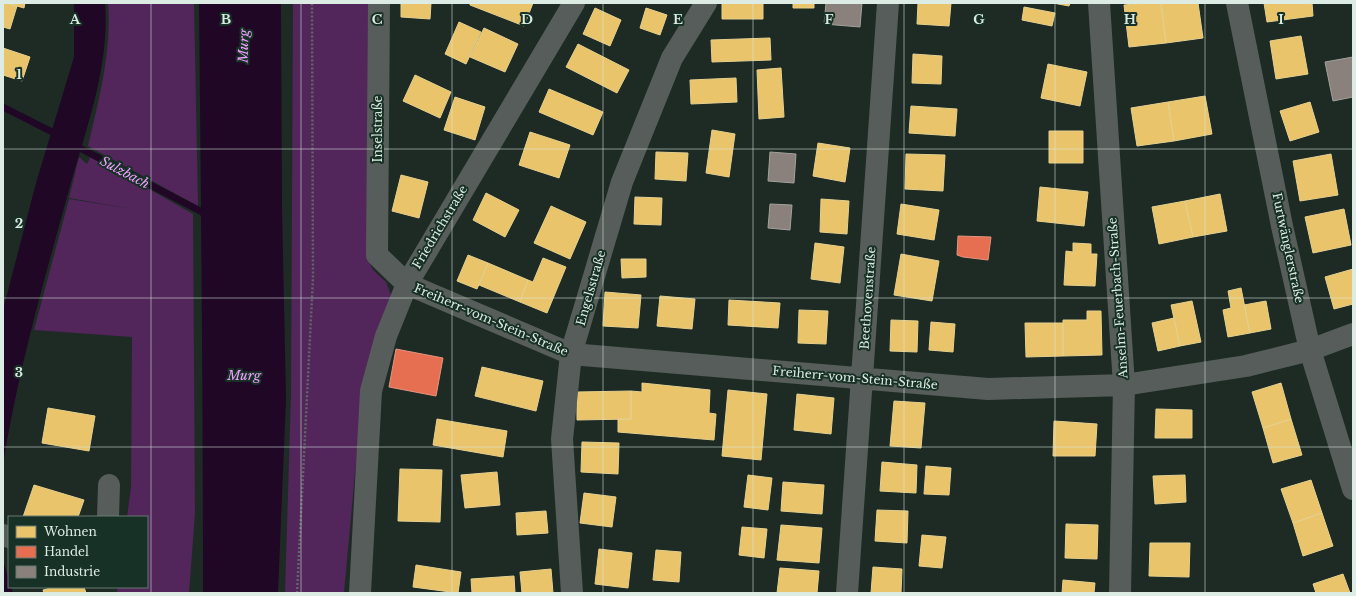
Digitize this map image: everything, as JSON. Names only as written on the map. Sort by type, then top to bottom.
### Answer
[{"type":"street","name":"Inselstraße","points":[[377,255],[379,3]]},
{"type":"street","name":"Friedrichstraße","points":[[360,593],[371,391],[386,336],[406,284],[574,3]]},
{"type":"street","name":"Engelsstraße","points":[[572,593],[562,438],[571,354],[622,182],[672,58],[706,3]]},
{"type":"street","name":"Beethovenstraße","points":[[847,593],[888,3]]},
{"type":"street","name":"Anselm-Feuerbach-Straße","points":[[1099,3],[1124,385],[1120,593]]},
{"type":"street","name":"Furtwänglerstraße","points":[[1237,3],[1282,226],[1310,350],[1353,489]]},
{"type":"street","name":"Freiherr-vom-Stein-Straße","points":[[377,255],[406,284],[571,354],[988,389],[1124,385],[1246,366],[1310,350],[1353,334]]},
{"type":"street","points":[[108,516],[109,485]]},
{"type":"path","points":[[297,593],[313,278],[312,3]]},
{"type":"shaded area","points":[[108,3],[194,3],[198,206],[88,146],[104,75],[109,21]]},
{"type":"shaded area","points":[[293,3],[369,3],[368,260],[373,270],[386,282],[391,295],[363,386],[344,593],[285,593],[291,394]]},
{"type":"shaded area","points":[[91,156],[193,214],[195,513],[189,593],[117,593],[118,588],[148,588],[148,516],[127,516],[131,487],[132,337],[34,330],[69,199],[132,209],[69,198],[79,157],[87,164]]},
{"type":"water","points":[[74,3],[105,3],[106,27],[104,50],[89,121],[32,326],[16,395],[3,464],[3,310],[36,183],[74,57]]},
{"type":"water","name":"Murg","points":[[199,3],[281,3],[282,208],[286,399],[278,593],[203,593]]},
{"type":"water","points":[[3,560],[8,577],[8,588],[11,588],[13,593],[3,593]]},
{"type":"building: Wohnen","points":[[3,3],[17,6],[10,29],[3,27]]},
{"type":"building: Wohnen","points":[[6,3],[25,3],[24,8]]},
{"type":"building: Wohnen","points":[[401,3],[431,3],[430,19],[401,17]]},
{"type":"building: Wohnen","points":[[470,3],[533,3],[524,26],[470,5]]},
{"type":"building: Wohnen","points":[[722,3],[763,3],[763,19],[722,19]]},
{"type":"building: Wohnen","points":[[793,3],[814,3],[814,8],[793,8]]},
{"type":"building: Wohnen","points":[[918,3],[951,3],[949,26],[917,24]]},
{"type":"building: Wohnen","points":[[1053,3],[1070,3],[1069,6]]},
{"type":"building: Wohnen","points":[[1161,3],[1166,43],[1129,47],[1124,5]]},
{"type":"building: Wohnen","points":[[1161,3],[1198,3],[1203,38],[1166,43]]},
{"type":"building: Wohnen","points":[[1264,3],[1312,3],[1313,16],[1267,22]]},
{"type":"building: Wohnen","points":[[1024,7],[1055,13],[1052,26],[1022,20]]},
{"type":"building: Wohnen","points":[[595,8],[621,20],[610,46],[583,34]]},
{"type":"building: Wohnen","points":[[646,8],[667,15],[660,35],[640,28]]},
{"type":"building: Wohnen","points":[[459,22],[481,32],[466,64],[445,54]]},
{"type":"building: Wohnen","points":[[484,28],[518,44],[505,72],[470,57]]},
{"type":"building: Wohnen","points":[[1301,36],[1308,74],[1276,79],[1270,41]]},
{"type":"building: Wohnen","points":[[770,38],[771,60],[712,62],[711,40]]},
{"type":"building: Wohnen","points":[[578,44],[629,70],[617,93],[566,67]]},
{"type":"building: Wohnen","points":[[3,48],[30,57],[22,81],[3,75]]},
{"type":"building: Wohnen","points":[[913,54],[942,56],[941,84],[912,83]]},
{"type":"building: Wohnen","points":[[1048,64],[1087,72],[1080,106],[1041,98]]},
{"type":"building: Wohnen","points":[[781,68],[784,117],[759,119],[757,70]]},
{"type":"building: Wohnen","points":[[415,75],[451,92],[440,118],[403,101]]},
{"type":"building: Wohnen","points":[[736,78],[737,102],[691,104],[690,80]]},
{"type":"building: Wohnen","points":[[549,89],[603,112],[593,135],[539,112]]},
{"type":"building: Wohnen","points":[[1205,96],[1212,134],[1174,141],[1168,102]]},
{"type":"building: Wohnen","points":[[455,97],[485,107],[475,140],[444,130]]},
{"type":"building: Wohnen","points":[[1168,102],[1174,141],[1137,146],[1131,108]]},
{"type":"building: Wohnen","points":[[1310,102],[1319,132],[1290,141],[1280,111]]},
{"type":"building: Wohnen","points":[[911,106],[957,109],[955,136],[909,133]]},
{"type":"building: Wohnen","points":[[712,130],[735,134],[729,177],[706,173]]},
{"type":"building: Wohnen","points":[[1049,131],[1083,131],[1083,163],[1049,163]]},
{"type":"building: Wohnen","points":[[530,132],[570,145],[559,178],[519,165]]},
{"type":"building: Wohnen","points":[[818,143],[850,148],[845,182],[813,176]]},
{"type":"building: Wohnen","points":[[656,152],[688,153],[686,181],[655,179]]},
{"type":"building: Wohnen","points":[[906,154],[945,155],[943,191],[905,189]]},
{"type":"building: Wohnen","points":[[1331,154],[1338,195],[1300,201],[1293,161]]},
{"type":"building: Wohnen","points":[[401,175],[428,182],[419,218],[392,211]]},
{"type":"building: Wohnen","points":[[1040,187],[1088,192],[1084,226],[1037,221]]},
{"type":"building: Wohnen","points":[[486,193],[519,210],[505,237],[473,220]]},
{"type":"building: Wohnen","points":[[1220,194],[1227,231],[1193,237],[1185,201]]},
{"type":"building: Wohnen","points":[[635,197],[662,198],[661,225],[634,224]]},
{"type":"building: Wohnen","points":[[821,199],[849,201],[847,234],[820,232]]},
{"type":"building: Wohnen","points":[[1185,201],[1193,237],[1159,244],[1152,207]]},
{"type":"building: Wohnen","points":[[901,204],[939,210],[934,240],[897,234]]},
{"type":"building: Wohnen","points":[[551,206],[586,222],[570,259],[534,243]]},
{"type":"building: Wohnen","points":[[1344,209],[1351,245],[1313,253],[1305,217]]},
{"type":"building: Wohnen","points":[[815,243],[844,247],[840,283],[811,279]]},
{"type":"building: Wohnen","points":[[1073,243],[1091,244],[1091,254],[1097,254],[1095,286],[1064,285],[1066,251],[1073,252]]},
{"type":"building: Wohnen","points":[[901,254],[939,261],[932,301],[894,295]]},
{"type":"building: Wohnen","points":[[468,255],[488,263],[477,289],[457,281]]},
{"type":"building: Wohnen","points":[[543,258],[566,267],[547,313],[520,302],[528,280],[533,282]]},
{"type":"building: Wohnen","points":[[621,259],[646,259],[646,277],[622,278]]},
{"type":"building: Wohnen","points":[[488,263],[528,280],[520,302],[479,285]]},
{"type":"building: Wohnen","points":[[1353,269],[1353,304],[1334,309],[1325,277]]},
{"type":"building: Wohnen","points":[[1241,288],[1250,333],[1228,337],[1223,310],[1231,308],[1228,291]]},
{"type":"building: Wohnen","points":[[605,292],[641,295],[638,328],[603,326]]},
{"type":"building: Wohnen","points":[[660,296],[695,299],[692,329],[657,326]]},
{"type":"building: Wohnen","points":[[729,300],[780,303],[778,328],[728,325]]},
{"type":"building: Wohnen","points":[[1192,301],[1201,342],[1180,346],[1171,305]]},
{"type":"building: Wohnen","points":[[1266,301],[1271,329],[1250,333],[1244,305]]},
{"type":"building: Wohnen","points":[[799,310],[828,311],[826,344],[798,343]]},
{"type":"building: Wohnen","points":[[1087,311],[1101,311],[1102,355],[1063,356],[1063,320],[1087,320]]},
{"type":"building: Wohnen","points":[[1174,318],[1180,346],[1158,351],[1152,323]]},
{"type":"building: Wohnen","points":[[891,320],[918,321],[917,352],[890,351]]},
{"type":"building: Wohnen","points":[[931,322],[955,324],[953,352],[929,350]]},
{"type":"building: Wohnen","points":[[1025,323],[1063,323],[1063,356],[1026,357]]},
{"type":"building: Wohnen","points":[[482,367],[543,381],[536,411],[475,396]]},
{"type":"building: Wohnen","points":[[642,383],[710,390],[709,413],[716,414],[714,440],[618,432],[618,419],[631,419],[631,391],[642,392]]},
{"type":"building: Wohnen","points":[[1281,383],[1291,419],[1263,428],[1252,392]]},
{"type":"building: Wohnen","points":[[728,390],[767,394],[761,460],[722,456]]},
{"type":"building: Wohnen","points":[[631,391],[631,419],[577,420],[577,392]]},
{"type":"building: Wohnen","points":[[797,394],[834,398],[831,434],[794,430]]},
{"type":"building: Wohnen","points":[[894,401],[925,403],[921,448],[890,446]]},
{"type":"building: Wohnen","points":[[48,408],[95,416],[89,451],[42,443]]},
{"type":"building: Wohnen","points":[[1156,409],[1192,410],[1192,438],[1155,438]]},
{"type":"building: Wohnen","points":[[437,419],[507,431],[503,457],[433,445]]},
{"type":"building: Wohnen","points":[[1291,419],[1302,455],[1273,463],[1263,428]]},
{"type":"building: Wohnen","points":[[1054,421],[1097,424],[1095,456],[1053,456]]},
{"type":"building: Wohnen","points":[[582,442],[619,443],[618,474],[581,472]]},
{"type":"building: Wohnen","points":[[882,462],[917,465],[916,493],[880,491]]},
{"type":"building: Wohnen","points":[[926,466],[951,468],[949,495],[924,494]]},
{"type":"building: Wohnen","points":[[400,469],[442,470],[440,522],[398,521]]},
{"type":"building: Wohnen","points":[[497,472],[500,505],[465,508],[461,475]]},
{"type":"building: Wohnen","points":[[748,475],[772,478],[768,510],[744,507]]},
{"type":"building: Wohnen","points":[[1185,475],[1186,502],[1155,504],[1153,476]]},
{"type":"building: Wohnen","points":[[1311,480],[1322,513],[1293,523],[1281,489]]},
{"type":"building: Wohnen","points":[[783,482],[824,485],[822,514],[781,511]]},
{"type":"building: Wohnen","points":[[34,485],[84,500],[78,516],[23,516]]},
{"type":"building: Wohnen","points":[[584,493],[616,497],[612,527],[580,523]]},
{"type":"building: Wohnen","points":[[877,510],[908,511],[907,543],[875,541]]},
{"type":"building: Wohnen","points":[[546,511],[548,533],[517,535],[516,513]]},
{"type":"building: Wohnen","points":[[1322,513],[1333,546],[1303,556],[1293,523]]},
{"type":"building: Wohnen","points":[[1066,524],[1098,525],[1097,559],[1065,558]]},
{"type":"building: Wohnen","points":[[781,525],[822,528],[819,563],[777,560]]},
{"type":"building: Wohnen","points":[[742,527],[767,529],[764,558],[739,555]]},
{"type":"building: Wohnen","points":[[922,535],[946,537],[942,568],[919,566]]},
{"type":"building: Wohnen","points":[[1150,543],[1190,543],[1189,577],[1149,576]]},
{"type":"building: Wohnen","points":[[599,549],[632,553],[628,588],[595,584]]},
{"type":"building: Wohnen","points":[[656,550],[681,552],[679,582],[653,580]]},
{"type":"building: Wohnen","points":[[416,565],[461,572],[458,593],[413,587]]},
{"type":"building: Wohnen","points":[[873,567],[902,569],[901,593],[871,593]]},
{"type":"building: Wohnen","points":[[780,568],[819,571],[817,593],[777,593]]},
{"type":"building: Wohnen","points":[[551,569],[553,593],[522,593],[520,572]]},
{"type":"building: Wohnen","points":[[1343,574],[1350,593],[1316,593],[1313,584]]},
{"type":"building: Wohnen","points":[[514,576],[515,593],[472,593],[471,579]]},
{"type":"building: Wohnen","points":[[1063,580],[1095,583],[1094,593],[1062,593]]},
{"type":"building: Wohnen","points":[[50,588],[84,588],[86,593],[44,593],[43,590]]},
{"type":"building: Handel","points":[[958,236],[991,237],[988,260],[957,255]]},
{"type":"building: Handel","points":[[396,349],[443,358],[436,396],[389,387]]},
{"type":"building: Industrie","points":[[826,3],[862,3],[860,27],[824,24]]},
{"type":"building: Industrie","points":[[1353,57],[1353,97],[1333,101],[1325,62]]},
{"type":"building: Industrie","points":[[770,152],[796,154],[794,183],[768,181]]},
{"type":"building: Industrie","points":[[770,204],[792,205],[790,230],[768,228]]},
{"type":"waterway","name":"Sulzbach","points":[[3,107],[60,136]]},
{"type":"waterway","name":"Sulzbach","points":[[72,144],[202,212],[208,218]]}]
